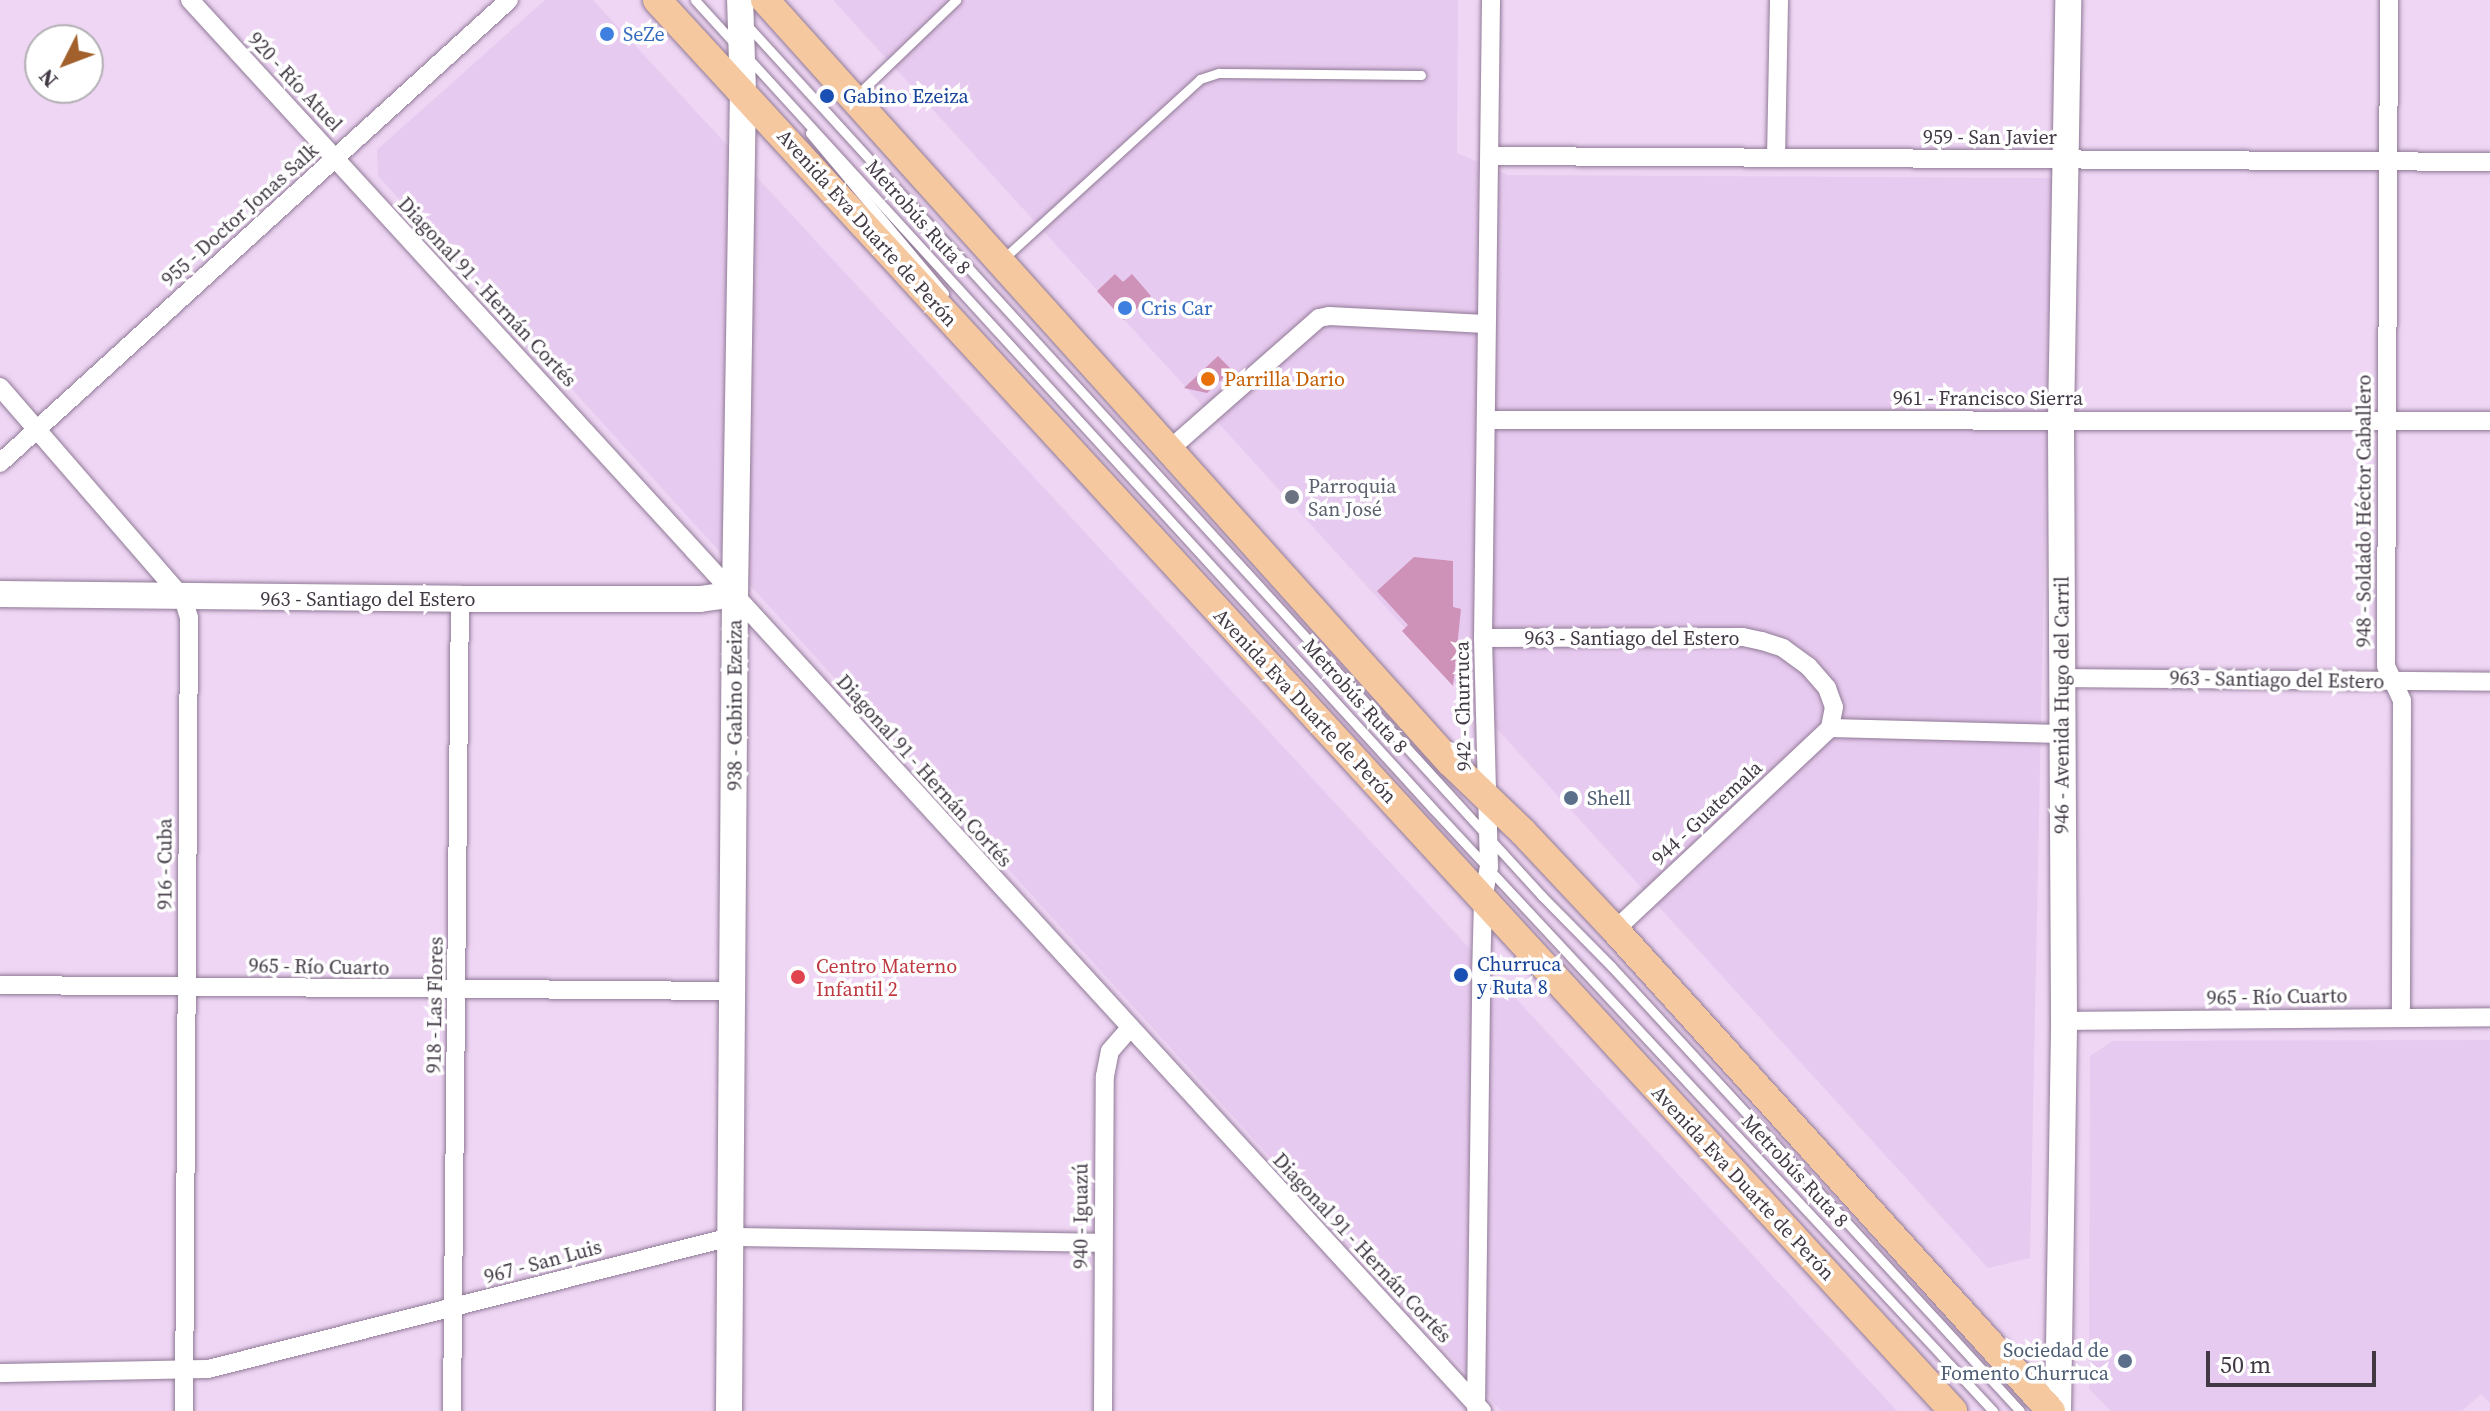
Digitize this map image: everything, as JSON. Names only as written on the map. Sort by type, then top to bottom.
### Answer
[{"type":"main road","name":"Avenida Eva Duarte de Perón","points":[[657,0],[1953,1411]]},
{"type":"main road","points":[[765,0],[1450,762],[1487,796],[1615,930],[2051,1411]]},
{"type":"street","name":"920 - Río Atuel","points":[[190,0],[335,158]]},
{"type":"street","name":"955 - Doctor Jonas Salk","points":[[0,463],[509,0]]},
{"type":"street","name":"942 - Churruca","points":[[1478,1409],[1483,900],[1490,839],[1483,638],[1491,0]]},
{"type":"street","points":[[1776,158],[1779,0]]},
{"type":"street","name":"946 - Avenida Hugo del Carril","points":[[2058,1411],[2064,1021],[2061,420],[2068,0]]},
{"type":"street","name":"948 - Soldado Héctor Caballero","points":[[2389,0],[2386,666],[2402,701],[2401,1017]]},
{"type":"street","name":"938 - Gabino Ezeiza","points":[[729,1411],[735,594],[743,93],[743,52],[735,5]]},
{"type":"street","name":"959 - San Javier","points":[[1490,156],[2490,162]]},
{"type":"street","name":"Diagonal 91 - Hernán Cortés","points":[[335,158],[1478,1409]]},
{"type":"street","points":[[1170,449],[1319,318],[1485,324]]},
{"type":"street","points":[[0,387],[183,598]]},
{"type":"street","name":"961 - Francisco Sierra","points":[[1486,420],[2490,421]]},
{"type":"street","name":"963 - Santiago del Estero","points":[[0,594],[183,598],[700,599],[735,594]]},
{"type":"street","name":"916 - Cuba","points":[[183,598],[189,618],[184,1411]]},
{"type":"street","name":"918 - Las Flores","points":[[452,1411],[460,599]]},
{"type":"street","name":"963 - Santiago del Estero","points":[[1483,638],[1743,637],[1762,641],[1783,648],[1808,666],[1827,688],[1834,707],[1830,728]]},
{"type":"street","name":"963 - Santiago del Estero","points":[[2063,678],[2490,682]]},
{"type":"street","points":[[1830,728],[2062,734]]},
{"type":"street","name":"944 - Guatemala","points":[[1615,930],[1830,728]]},
{"type":"street","name":"965 - Río Cuarto","points":[[0,985],[734,991]]},
{"type":"street","name":"965 - Río Cuarto","points":[[2064,1021],[2490,1017]]},
{"type":"street","name":"940 - Iguazú","points":[[1103,1411],[1106,1062],[1129,1029]]},
{"type":"street","name":"967 - San Luis","points":[[0,1373],[208,1369],[452,1310],[731,1237],[1103,1243]]},
{"type":"lane","name":"Metrobús Ruta 8","points":[[695,0],[1489,867],[1993,1411]]},
{"type":"lane","points":[[854,98],[956,0]]},
{"type":"lane","name":"Metrobús Ruta 8","points":[[735,5],[1490,839],[2020,1411]]},
{"type":"lane","points":[[1001,261],[1200,79],[1219,73],[1421,75]]},
{"type":"lane","points":[[774,86],[836,167],[927,270],[1035,411]]},
{"type":"shaded area","points":[[545,0],[593,0],[1897,1411],[1501,1411],[378,176],[377,150]]},
{"type":"shaded area","points":[[833,0],[1458,0],[1457,153],[1508,175],[2052,178],[2030,1258],[1988,1268]]},
{"type":"shaded area","points":[[2490,1040],[2490,1403],[2481,1394],[2462,1411],[2111,1411],[2089,1389],[2090,1056],[2113,1041]]},
{"type":"building","name":"Cris Car","points":[[1115,274],[1123,282],[1132,274],[1151,296],[1124,320],[1097,291]]},
{"type":"building","name":"Parrilla Dario","points":[[1218,356],[1232,370],[1207,393],[1184,388]]},
{"type":"building","points":[[1414,557],[1453,561],[1453,607],[1461,609],[1453,686],[1402,631],[1408,625],[1377,591]]},
{"type":"place","name":"SeZe","points":[[607,34]]},
{"type":"place","name":"Gabino Ezeiza","points":[[827,96]]},
{"type":"place","name":"Cris Car","points":[[1125,308]]},
{"type":"place","name":"Parrilla Dario","points":[[1208,379]]},
{"type":"place","name":"Parroquia San José","points":[[1292,497]]},
{"type":"place","name":"Shell","points":[[1571,798]]},
{"type":"place","name":"Churruca y Ruta 8","points":[[1461,975]]},
{"type":"place","name":"Centro Materno Infantil 2","points":[[798,977]]},
{"type":"place","name":"Sociedad de Fomento Churruca","points":[[2125,1361]]}]
